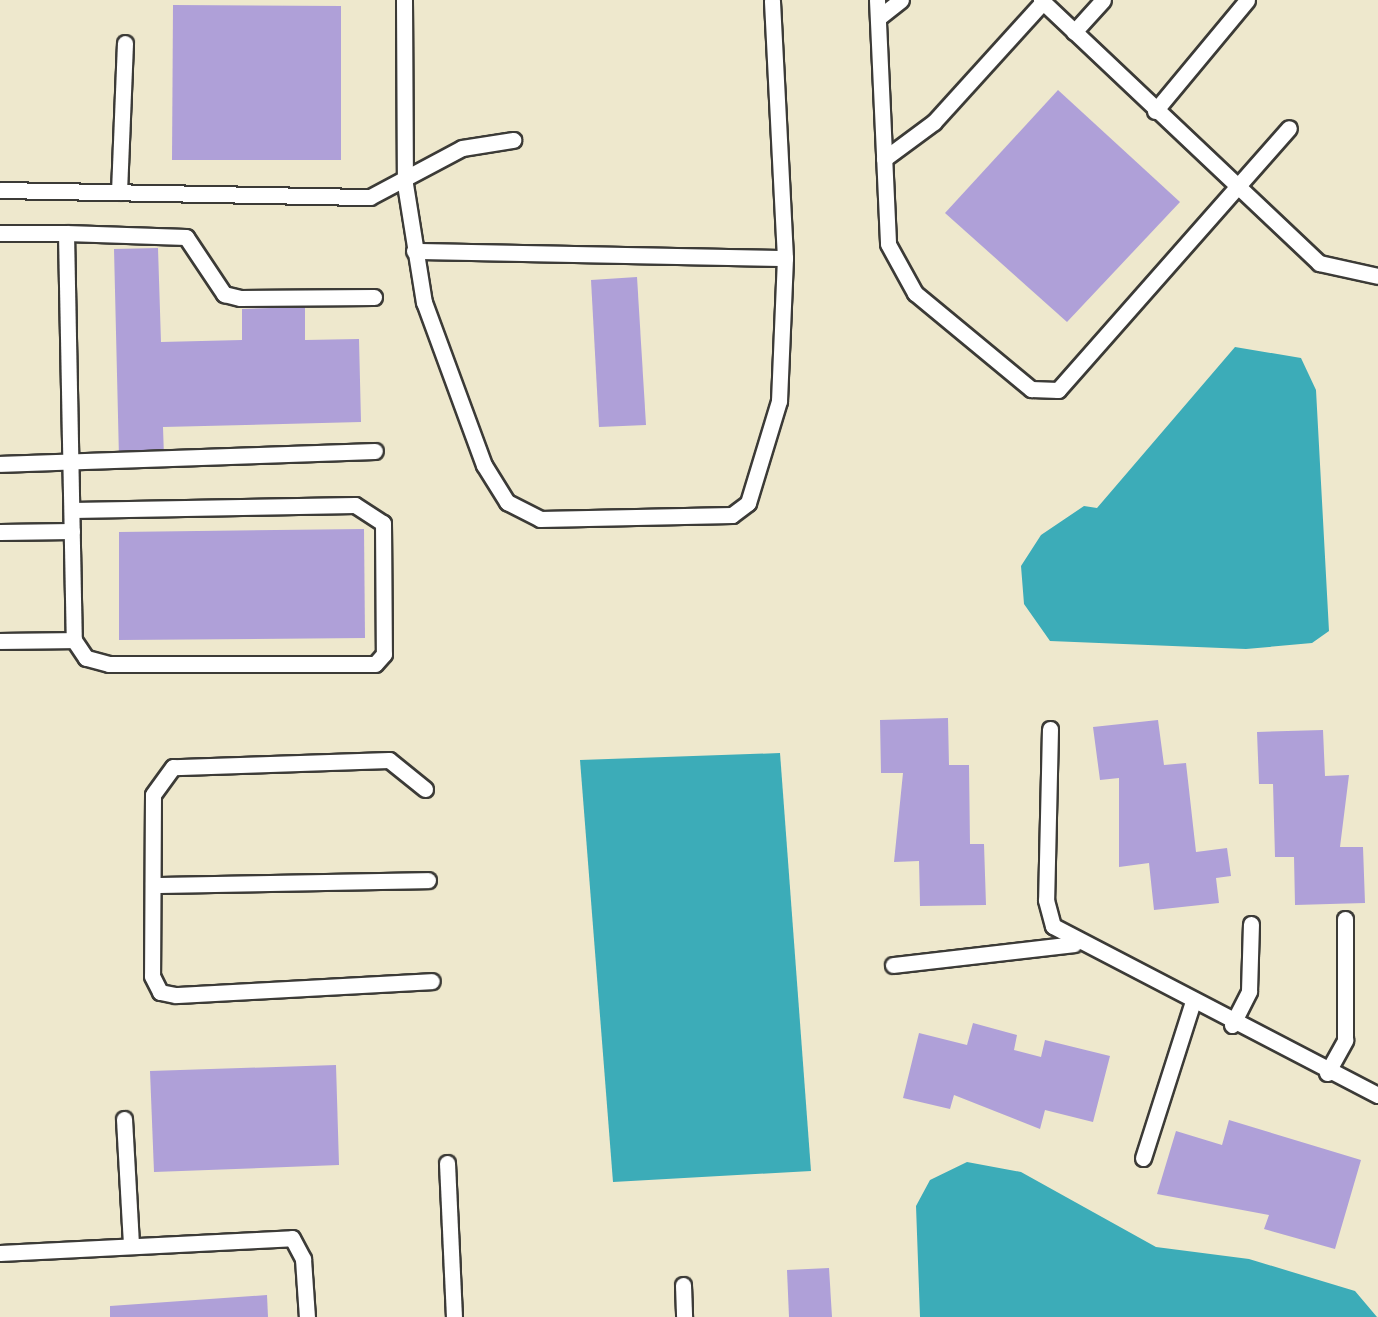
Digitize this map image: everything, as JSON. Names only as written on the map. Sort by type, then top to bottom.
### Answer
[{"type":"lane","points":[[404,0],[405,184],[414,251],[484,465],[507,502],[540,519],[732,514],[748,503],[779,401],[785,258],[772,0]]},
{"type":"lane","points":[[877,0],[888,244],[915,293],[1031,389],[1058,390],[1289,128]]},
{"type":"lane","points":[[878,18],[901,0]]},
{"type":"lane","points":[[1074,32],[1103,0]]},
{"type":"lane","points":[[1155,110],[1247,0]]},
{"type":"lane","points":[[884,160],[934,122],[1042,1],[1319,263],[1378,276]]},
{"type":"lane","points":[[118,192],[125,43]]},
{"type":"lane","points":[[0,190],[370,197],[405,184],[462,148],[513,140]]},
{"type":"lane","points":[[0,233],[186,237],[224,294],[240,298],[374,297]]},
{"type":"lane","points":[[66,233],[74,640],[86,658],[108,664],[375,664],[384,654],[382,523],[355,505],[72,510]]},
{"type":"lane","points":[[414,251],[785,258]]},
{"type":"lane","points":[[0,464],[375,451]]},
{"type":"lane","points":[[0,532],[72,531]]},
{"type":"lane","points":[[0,641],[74,640]]},
{"type":"lane","points":[[1050,729],[1046,900],[1053,926],[1074,944],[1192,1001],[1327,1074],[1378,1095]]},
{"type":"lane","points":[[425,789],[389,760],[172,767],[153,794],[153,885],[160,992],[432,981]]},
{"type":"lane","points":[[153,885],[428,880]]},
{"type":"lane","points":[[1327,1074],[1345,1040],[1345,920]]},
{"type":"lane","points":[[1232,1024],[1249,990],[1250,924]]},
{"type":"lane","points":[[893,965],[1074,944]]},
{"type":"lane","points":[[1142,1158],[1192,1001]]},
{"type":"lane","points":[[124,1119],[131,1246]]},
{"type":"lane","points":[[447,1164],[454,1317]]},
{"type":"lane","points":[[0,1253],[292,1238],[303,1258],[307,1317]]},
{"type":"lane","points":[[683,1285],[684,1317]]},
{"type":"water","points":[[1235,347],[1301,358],[1316,390],[1329,631],[1312,643],[1246,649],[1050,641],[1024,604],[1021,566],[1041,535],[1084,506],[1097,508]]},
{"type":"water","points":[[780,753],[811,1171],[613,1182],[580,760]]},
{"type":"water","points":[[967,1162],[1021,1172],[1156,1247],[1249,1259],[1355,1291],[1377,1317],[920,1317],[916,1206],[930,1180]]},
{"type":"building","points":[[173,5],[341,6],[341,160],[172,160]]},
{"type":"building","points":[[1058,90],[1180,202],[1067,322],[945,213]]},
{"type":"building","points":[[158,248],[161,342],[242,340],[242,309],[305,307],[305,340],[359,339],[361,422],[163,427],[164,457],[119,458],[114,249]]},
{"type":"building","points":[[637,277],[646,425],[599,427],[591,280]]},
{"type":"building","points":[[364,529],[365,638],[119,640],[119,532]]},
{"type":"building","points":[[948,718],[949,765],[969,765],[970,844],[984,844],[986,905],[920,906],[919,861],[894,862],[903,773],[881,773],[880,720]]},
{"type":"building","points":[[1158,720],[1164,765],[1186,763],[1196,852],[1227,848],[1231,876],[1216,878],[1219,903],[1154,910],[1149,863],[1119,867],[1119,778],[1100,780],[1093,727]]},
{"type":"building","points":[[1323,730],[1325,776],[1349,775],[1340,847],[1363,847],[1365,903],[1295,905],[1294,857],[1275,857],[1273,784],[1259,784],[1257,732]]},
{"type":"building","points":[[973,1023],[1017,1035],[1014,1050],[1041,1057],[1045,1040],[1110,1056],[1093,1122],[1045,1110],[1040,1129],[954,1095],[950,1109],[903,1098],[919,1033],[967,1045]]},
{"type":"building","points":[[336,1065],[339,1165],[154,1172],[150,1071]]},
{"type":"building","points":[[1229,1120],[1361,1160],[1335,1249],[1264,1229],[1269,1215],[1157,1194],[1176,1131],[1222,1145]]},
{"type":"building","points":[[829,1268],[832,1317],[789,1317],[787,1270]]},
{"type":"building","points":[[267,1295],[268,1317],[110,1317],[110,1306]]}]
